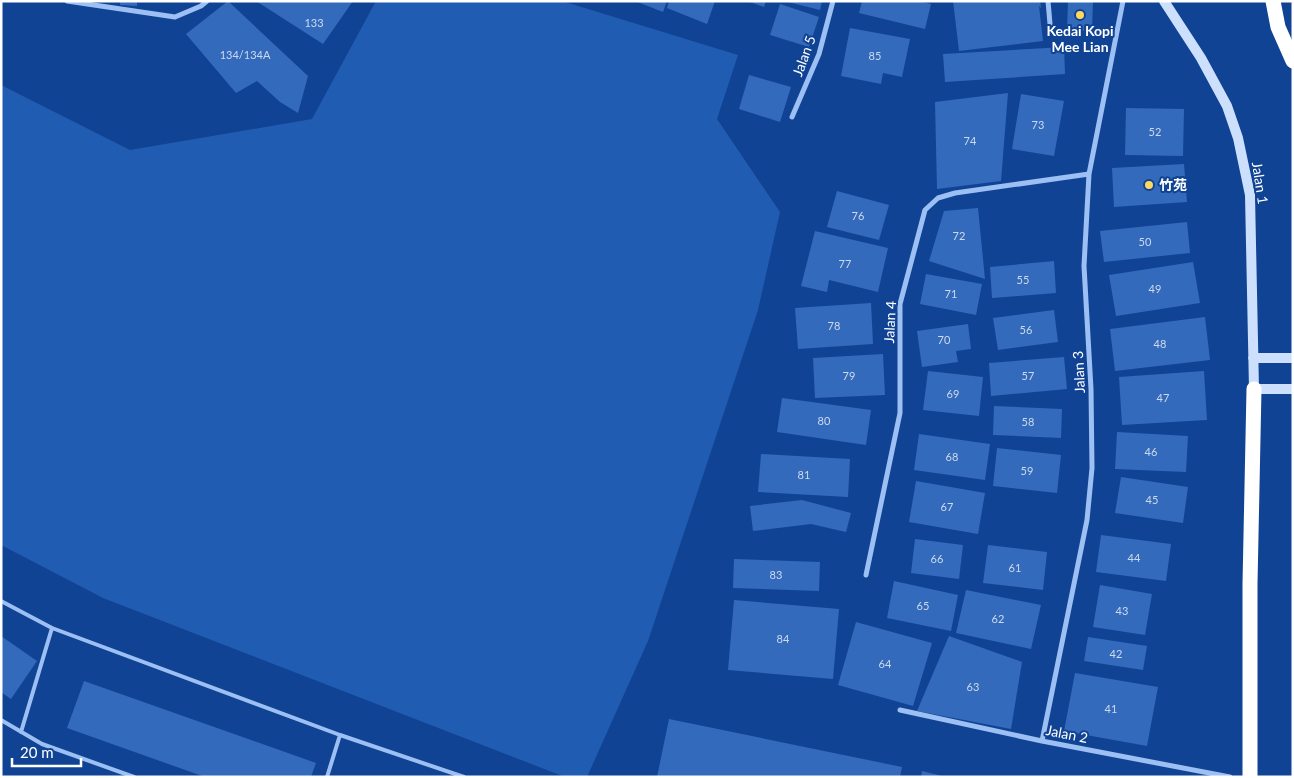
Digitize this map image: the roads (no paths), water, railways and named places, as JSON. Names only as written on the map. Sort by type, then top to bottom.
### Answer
[{"type":"highway","points":[[1274,1],[1278,27],[1293,62]]},
{"type":"highway","points":[[1250,777],[1250,584],[1254,389]]},
{"type":"street","points":[[67,1],[175,17],[201,6],[207,1]]},
{"type":"street","name":"Jalan 5","points":[[792,117],[819,54],[833,1]]},
{"type":"street","points":[[1048,1],[1050,24]]},
{"type":"street","name":"Jalan 3","points":[[1042,741],[1087,520],[1092,468],[1091,389],[1084,266],[1089,174],[1123,1]]},
{"type":"street","name":"Jalan 1","points":[[1164,1],[1201,58],[1227,106],[1238,138],[1250,195],[1254,389]]},
{"type":"street","name":"Jalan 4","points":[[866,575],[900,413],[900,304],[925,210],[938,198],[955,193],[1089,174]]},
{"type":"street","points":[[1253,358],[1293,358]]},
{"type":"street","points":[[1254,389],[1293,389]]},
{"type":"street","name":"Jalan 2","points":[[900,710],[1042,741],[1230,777]]},
{"type":"lane","points":[[1,601],[52,628],[340,735],[464,777]]},
{"type":"lane","points":[[21,732],[52,628]]},
{"type":"lane","points":[[1,720],[42,744],[134,777]]},
{"type":"lane","points":[[327,777],[340,735]]},
{"type":"place","name":"Kedai Kopi Mee Lian","points":[[1080,15]]},
{"type":"place","name":"竹苑","points":[[1149,185]]}]
